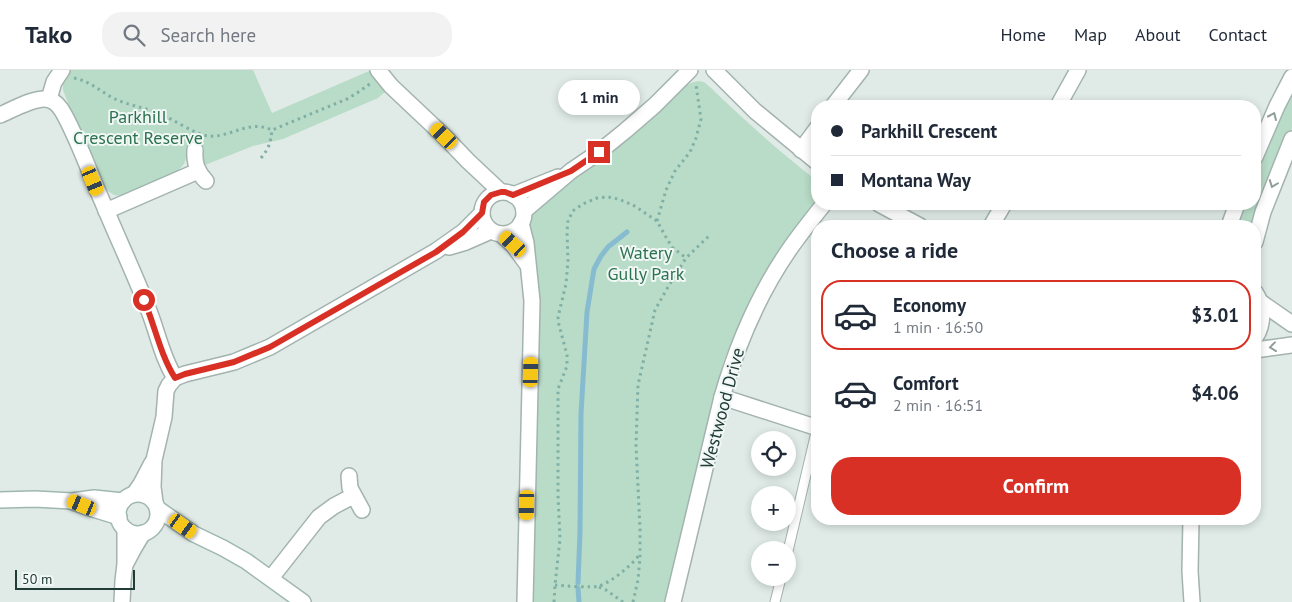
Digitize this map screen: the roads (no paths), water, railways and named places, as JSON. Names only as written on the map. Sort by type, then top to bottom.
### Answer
[{"type":"street","points":[[714,70],[755,111],[811,158]]},
{"type":"street","points":[[838,100],[861,70]]},
{"type":"street","points":[[1061,100],[1078,70]]},
{"type":"street","points":[[49,99],[54,82],[60,72]]},
{"type":"street","points":[[379,72],[468,161],[520,202],[532,301],[525,602]]},
{"type":"street","points":[[436,252],[496,232],[513,231],[522,217],[571,171],[599,152],[655,105],[693,77]]},
{"type":"street","points":[[1261,143],[1292,77]]},
{"type":"street","points":[[0,114],[37,100],[49,99],[59,107],[149,311],[163,357],[175,378]]},
{"type":"street","points":[[800,150],[811,136]]},
{"type":"street","points":[[1261,220],[1292,139]]},
{"type":"street","points":[[106,211],[202,176],[194,162],[194,150]]},
{"type":"street","points":[[468,161],[478,185],[484,223],[513,244],[528,265]]},
{"type":"street","points":[[125,564],[134,548],[158,518],[153,487],[154,460],[162,425],[166,391],[168,385],[175,378],[234,362],[259,352],[436,252],[463,232],[491,195],[507,193],[571,171]]},
{"type":"street","name":"Westwood Drive","points":[[812,220],[819,210]]},
{"type":"street","points":[[890,210],[909,220]]},
{"type":"street","name":"Westwood Drive","points":[[673,602],[731,364],[756,306],[789,250],[811,221]]},
{"type":"street","points":[[1261,300],[1292,324]]},
{"type":"street","points":[[1261,309],[1261,323]]},
{"type":"street","points":[[1261,349],[1292,345]]},
{"type":"street","points":[[722,396],[811,426]]},
{"type":"street","points":[[122,602],[125,564],[122,523],[119,510],[141,484],[154,460]]},
{"type":"street","points":[[349,476],[353,496],[362,510]]},
{"type":"street","points":[[0,500],[72,501],[94,498],[128,498],[145,495],[156,506],[194,534],[246,561],[303,602]]},
{"type":"street","points":[[271,578],[320,517],[334,506],[353,496]]},
{"type":"street","points":[[72,501],[122,523],[134,534],[149,530],[194,534]]},
{"type":"street","points":[[1191,525],[1190,572],[1192,602]]},
{"type":"lane","points":[[790,541],[811,453]]},
{"type":"lane","points":[[775,602],[779,586]]},
{"type":"waterway","points":[[578,583],[581,414],[587,312],[594,269],[608,247],[627,232]]},
{"type":"waterway","points":[[578,588],[579,602]]},
{"type":"park label","name":"Parkhill Crescent Reserve","points":[[138,126]]},
{"type":"park label","name":"Watery Gully Park","points":[[646,262]]}]
